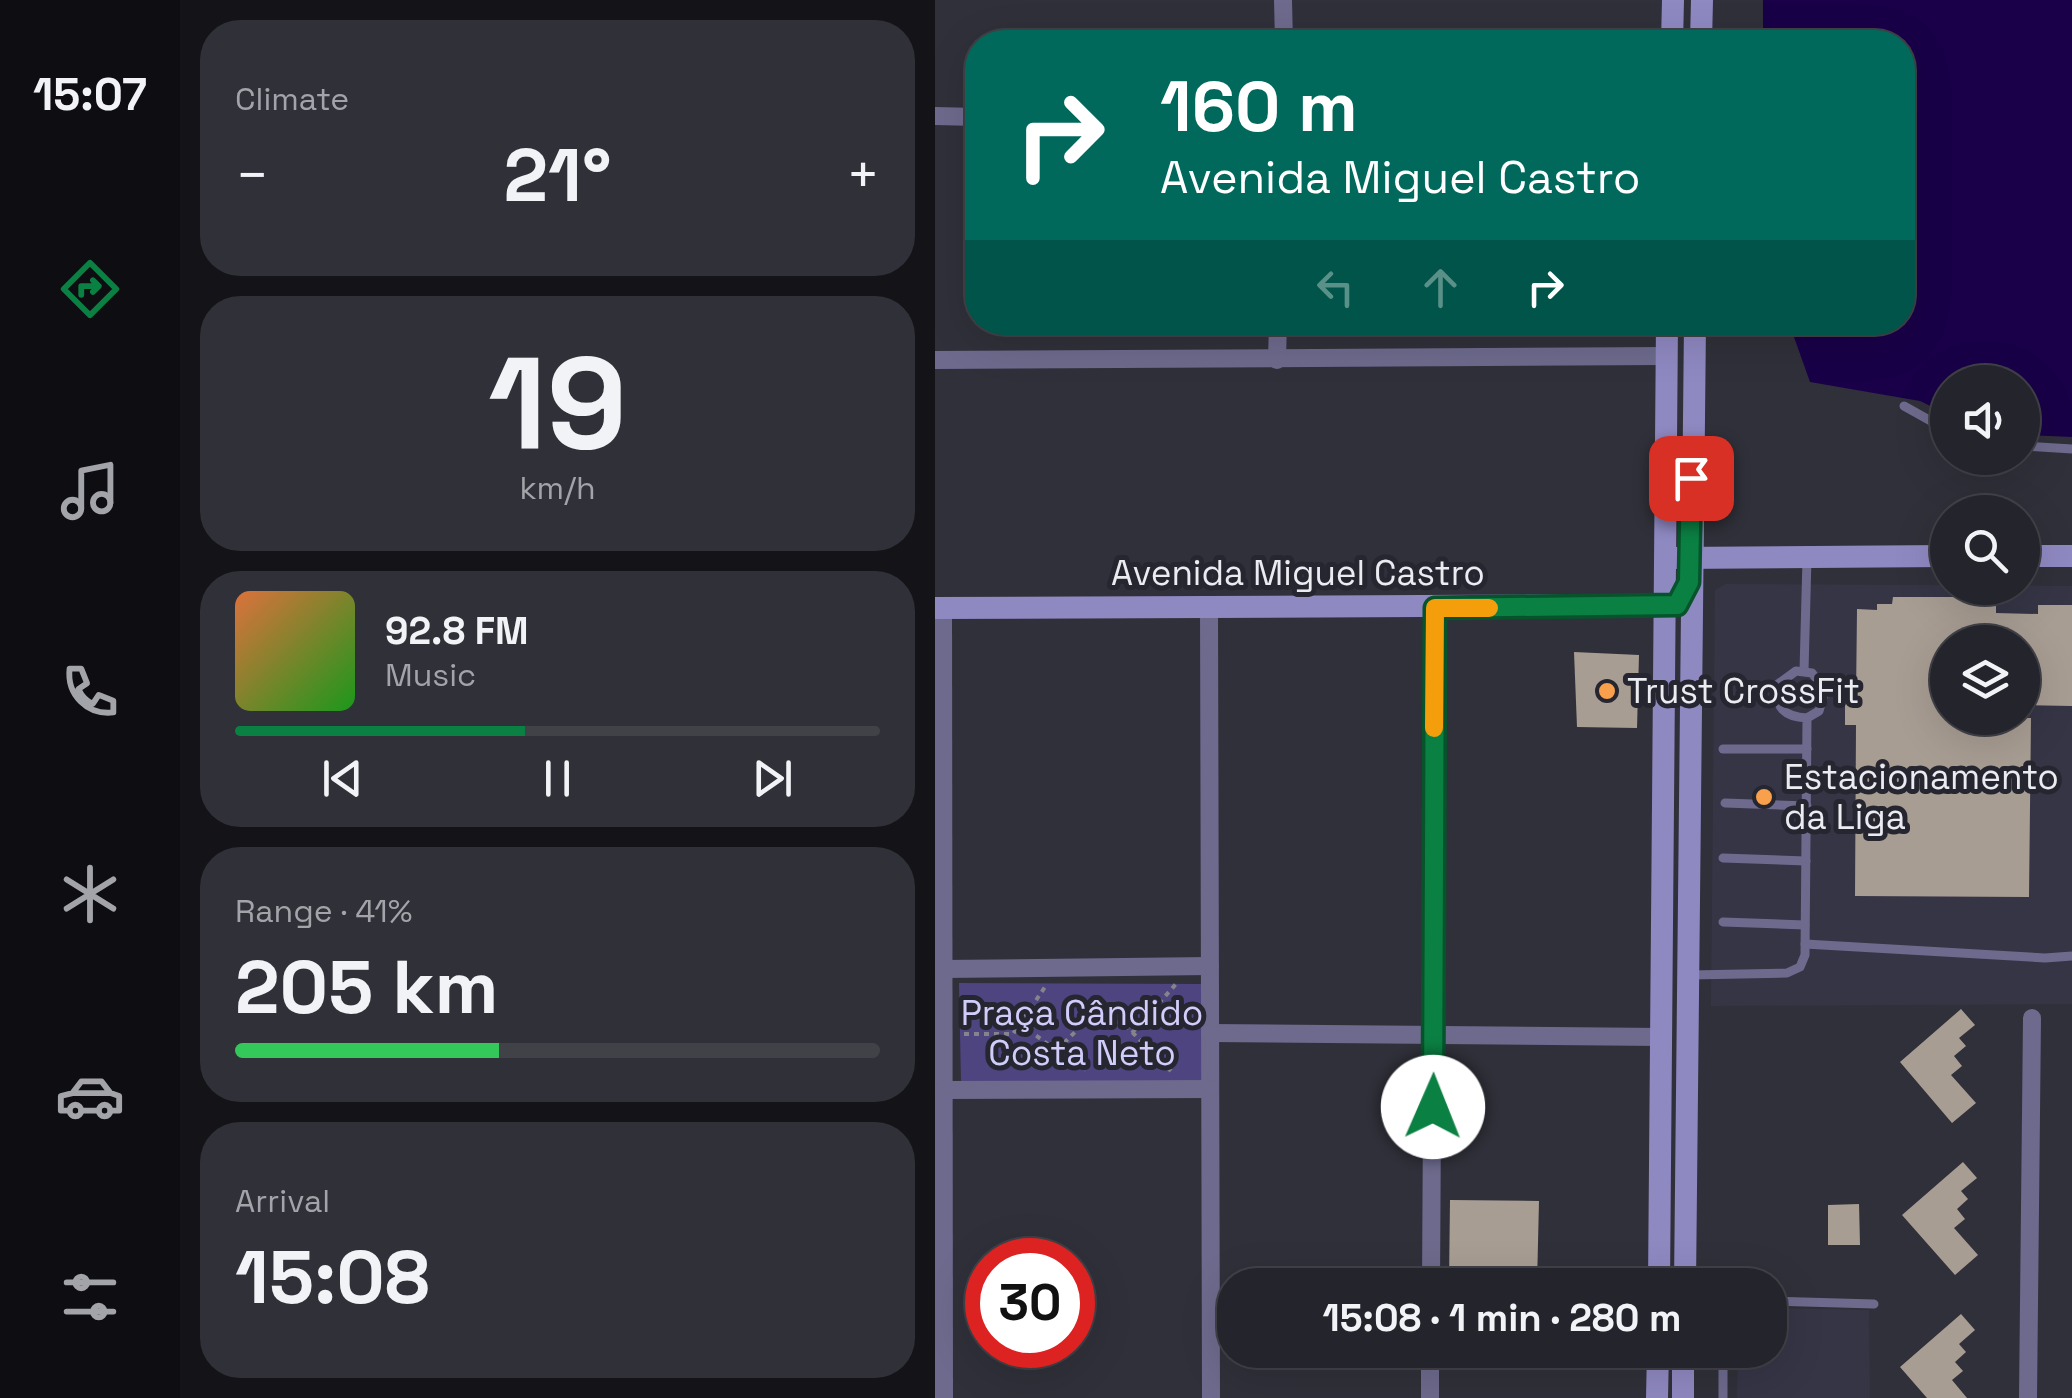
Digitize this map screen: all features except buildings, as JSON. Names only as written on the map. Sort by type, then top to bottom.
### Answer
[{"type":"main road","points":[[1672,30],[1673,0]]},
{"type":"main road","points":[[1701,30],[1702,0]]},
{"type":"main road","points":[[1659,1268],[1661,607],[1667,335]]},
{"type":"main road","points":[[1685,1268],[1689,582],[1695,335]]},
{"type":"main road","points":[[1662,570],[1675,559],[1690,556],[1930,556]]},
{"type":"main road","points":[[2040,557],[2069,559]]},
{"type":"main road","points":[[1661,607],[1677,605],[1689,582]]},
{"type":"main road","name":"Avenida Miguel Castro","points":[[939,608],[1661,607]]},
{"type":"main road","points":[[1657,1398],[1658,1368]]},
{"type":"main road","points":[[1683,1368],[1683,1398]]},
{"type":"street","points":[[1283,0],[1284,30]]},
{"type":"street","points":[[935,116],[965,117]]},
{"type":"street","points":[[1277,360],[1278,335]]},
{"type":"street","points":[[935,360],[1666,356]]},
{"type":"street","points":[[939,608],[946,1031],[945,1398]]},
{"type":"street","points":[[1209,608],[1211,1398]]},
{"type":"street","points":[[1431,1268],[1435,608]]},
{"type":"street","points":[[943,970],[1210,966]]},
{"type":"street","points":[[2028,1398],[2032,1018]]},
{"type":"street","points":[[1210,1033],[1662,1038]]},
{"type":"street","points":[[943,1090],[1210,1088]]},
{"type":"street","points":[[1430,1398],[1431,1368]]},
{"type":"lane","points":[[1904,406],[1930,421]]},
{"type":"lane","points":[[2040,447],[2072,449]]},
{"type":"lane","points":[[1804,670],[1807,556]]},
{"type":"lane","points":[[1804,670],[1820,680],[1825,690],[1819,710],[1807,718],[1791,718],[1781,710],[1776,697],[1785,676],[1804,670]]},
{"type":"lane","points":[[1689,975],[1787,972],[1799,967],[1805,944],[1807,718]]},
{"type":"lane","points":[[1723,749],[1807,750]]},
{"type":"lane","points":[[1725,803],[1807,806]]},
{"type":"lane","points":[[1723,858],[1806,861]]},
{"type":"lane","points":[[1723,922],[1805,924]]},
{"type":"lane","points":[[1805,944],[2045,958],[2072,956]]},
{"type":"lane","points":[[1787,1301],[1874,1304]]},
{"type":"lane","points":[[1723,1368],[1723,1398]]},
{"type":"path","points":[[946,1031],[1013,1034],[1048,984]]},
{"type":"path","points":[[1132,1033],[1176,984]]},
{"type":"path","points":[[1057,1050],[1082,1024],[1122,1022],[1181,1082]]},
{"type":"path","points":[[1021,1024],[1099,1082]]},
{"type":"shaded area","points":[[1763,0],[2072,0],[2072,437],[2040,436],[2040,365],[1930,365],[1930,406],[1810,382],[1793,335],[1915,335],[1915,30],[1763,30]]},
{"type":"shaded area","points":[[1726,584],[1930,585],[1930,605],[2040,605],[2040,586],[2072,586],[2072,1004],[1711,1006],[1715,590]]},
{"type":"shaded area","points":[[1787,1308],[1869,1310],[1870,1398],[1737,1398],[1738,1368],[1787,1368]]},
{"type":"green space","name":"Praça Cândido Costa Neto","points":[[959,983],[1204,984],[1204,1081],[961,1082]]},
{"type":"slow traffic","points":[[1434,728],[1435,608],[1489,608]]},
{"type":"place","name":"Trust CrossFit","points":[[1607,691]]},
{"type":"place","name":"Estacionamento da Liga","points":[[1764,797]]},
{"type":"route","points":[[1433,1107],[1435,608],[1677,605],[1689,582],[1691,478]]}]
